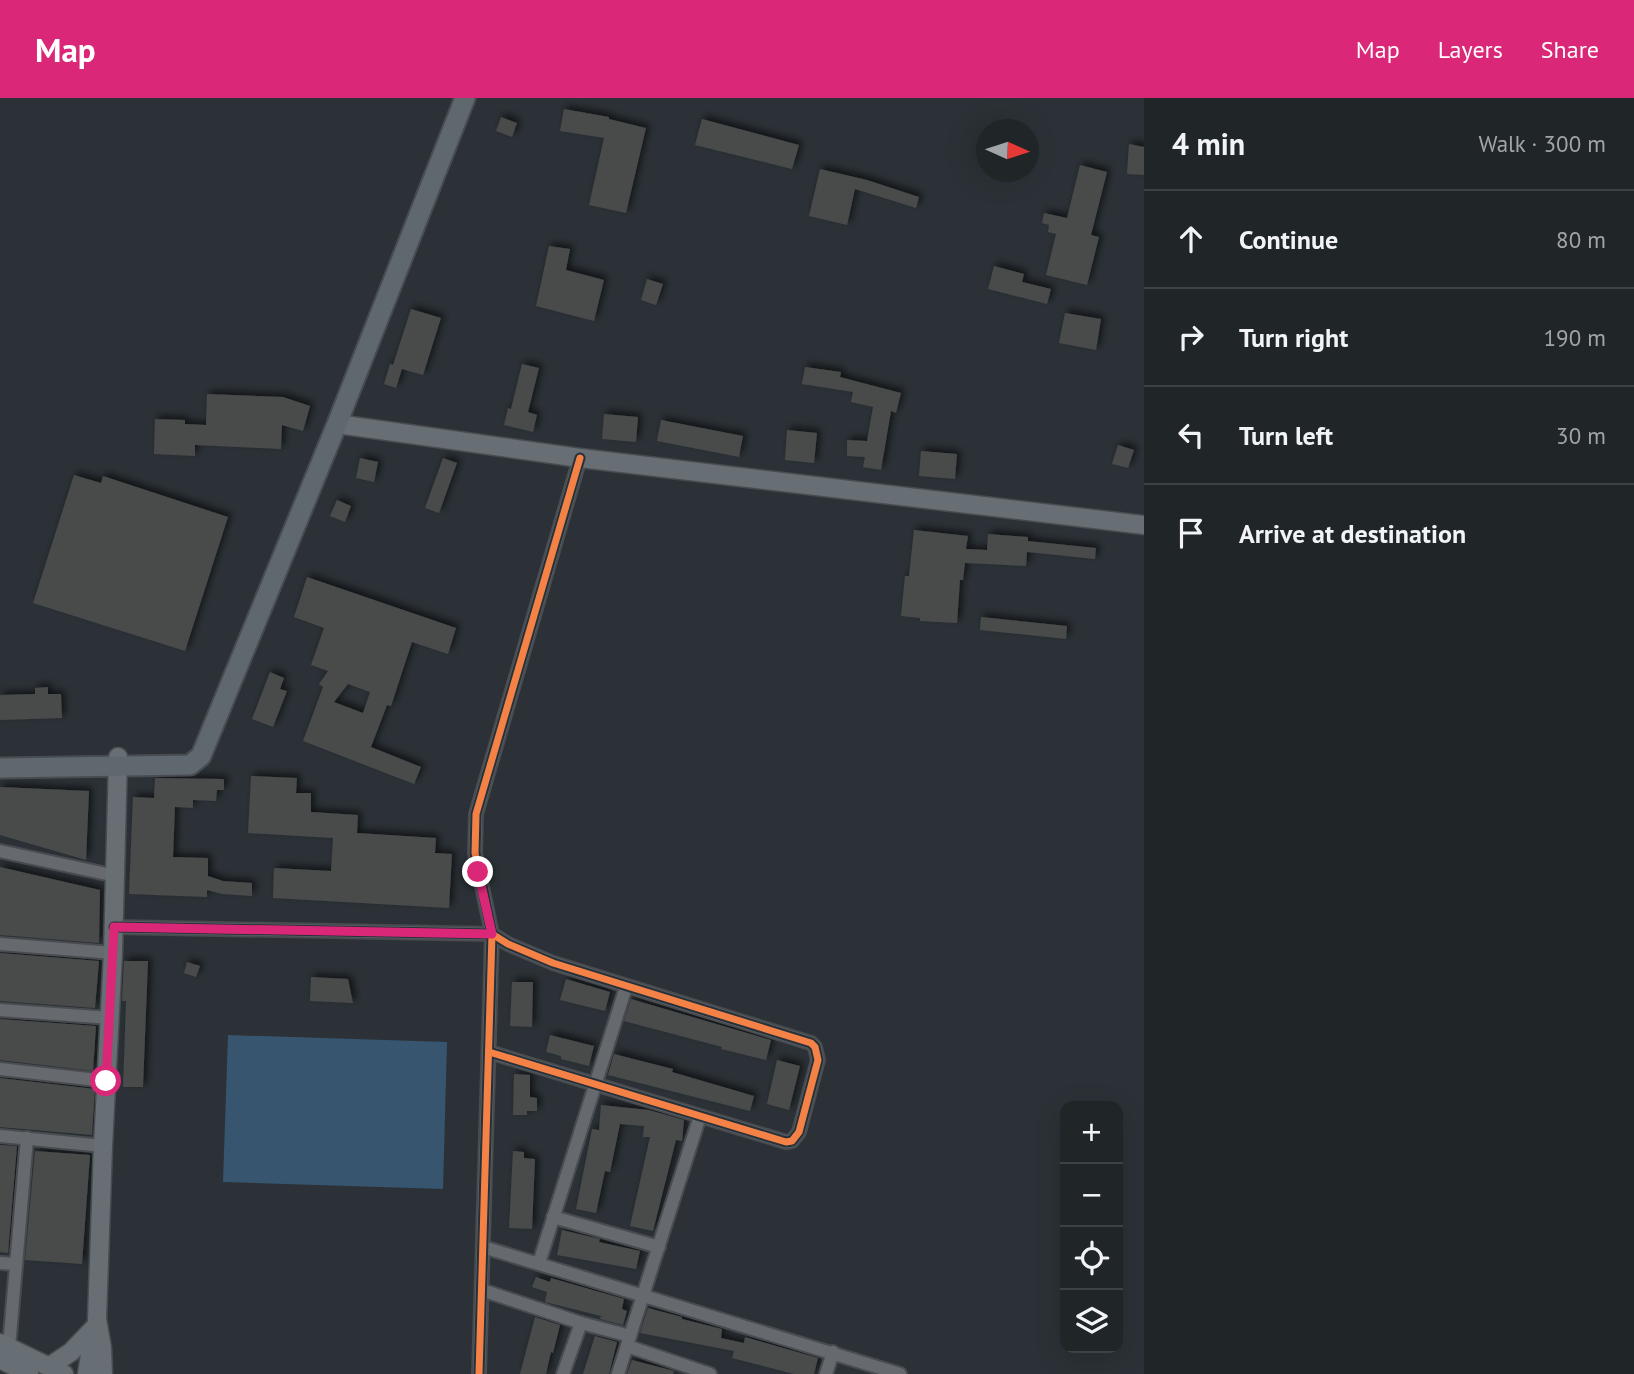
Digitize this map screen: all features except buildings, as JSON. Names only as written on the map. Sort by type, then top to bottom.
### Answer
[{"type":"main road","points":[[0,759],[190,765],[201,756],[337,424],[465,98]]},
{"type":"main road","points":[[0,768],[118,762]]},
{"type":"street","points":[[337,424],[580,458],[1144,525]]},
{"type":"street","points":[[479,1374],[492,934],[475,853],[476,814],[580,458]]},
{"type":"street","points":[[87,1374],[96,1323],[113,953],[118,762]]},
{"type":"street","points":[[0,851],[116,876]]},
{"type":"street","points":[[114,927],[492,934],[552,963],[811,1043],[815,1047],[818,1060],[799,1132],[792,1141],[786,1142],[489,1052]]},
{"type":"street","points":[[0,944],[113,953]]},
{"type":"street","points":[[539,1263],[626,987]]},
{"type":"street","points":[[0,1010],[110,1018]]},
{"type":"street","points":[[0,1069],[106,1081]]},
{"type":"street","points":[[618,1374],[701,1115]]},
{"type":"street","points":[[0,1136],[103,1146]]},
{"type":"street","points":[[3,1350],[16,1265],[27,1138]]},
{"type":"street","points":[[553,1217],[659,1247]]},
{"type":"street","points":[[483,1247],[900,1374]]},
{"type":"street","points":[[0,1263],[16,1265]]},
{"type":"street","points":[[482,1290],[581,1323],[710,1374]]},
{"type":"street","points":[[3,1350],[57,1370],[96,1323]]},
{"type":"street","points":[[96,1323],[102,1348],[103,1374]]},
{"type":"street","points":[[563,1374],[581,1323]]},
{"type":"street","points":[[3,1350],[29,1374]]},
{"type":"street","points":[[826,1374],[833,1352]]},
{"type":"shaded area","points":[[228,1035],[447,1042],[443,1189],[223,1182]]},
{"type":"cycle path","points":[[479,1374],[492,934],[475,853],[476,814],[580,458]]},
{"type":"cycle path","points":[[114,927],[492,934],[508,944],[553,963],[811,1043],[815,1047],[818,1060],[799,1132],[792,1141],[786,1142],[489,1052]]},
{"type":"route","points":[[106,1081],[114,927],[492,934],[478,872]]}]
